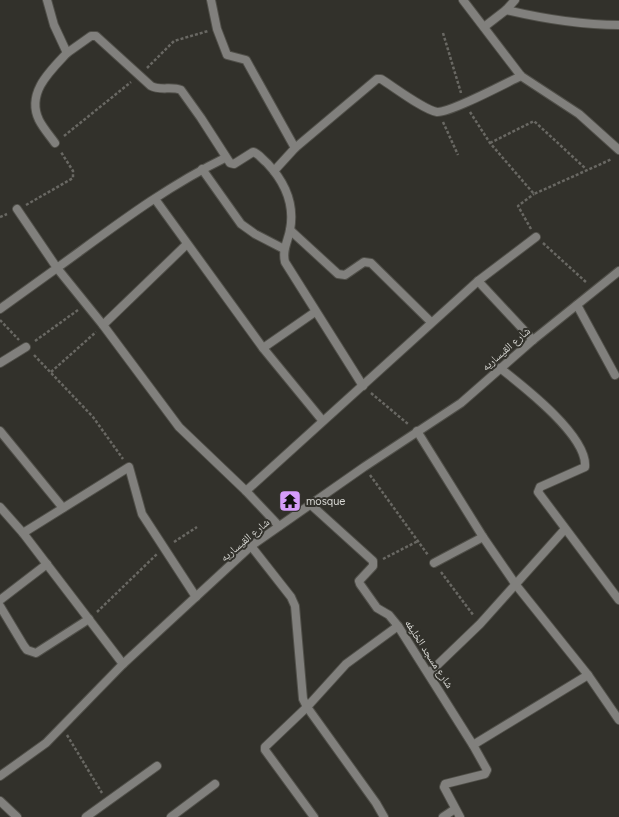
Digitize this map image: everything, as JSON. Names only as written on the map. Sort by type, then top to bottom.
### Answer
[{"type":"street","points":[[47,0],[54,24],[66,53]]},
{"type":"street","points":[[211,0],[217,29],[227,54],[246,60],[296,148]]},
{"type":"street","points":[[463,0],[521,76],[579,114],[619,150]]},
{"type":"street","points":[[484,27],[506,10],[515,0]]},
{"type":"street","points":[[506,10],[555,21],[590,25],[619,25]]},
{"type":"street","points":[[55,144],[39,120],[36,108],[36,98],[46,76],[66,53],[91,36],[96,36],[151,86],[156,89],[181,90],[202,118],[225,158],[230,163],[234,164],[252,152],[259,155],[274,171],[286,189],[291,214],[290,230],[284,249],[285,262],[315,312],[363,386]]},
{"type":"street","points":[[274,171],[296,148],[377,79],[381,79],[427,108],[439,112],[464,103],[521,76]]},
{"type":"street","points":[[0,309],[154,199],[202,169],[225,158]]},
{"type":"street","points":[[202,169],[241,224],[255,234],[284,249]]},
{"type":"street","points":[[154,199],[264,348],[322,420]]},
{"type":"street","points":[[17,209],[57,268],[103,325],[179,426],[246,491],[279,526]]},
{"type":"street","points":[[290,230],[338,274],[345,275],[364,262],[371,263],[431,322]]},
{"type":"street","points":[[246,491],[322,420],[363,386],[431,322],[478,281],[536,237]]},
{"type":"street","points":[[103,325],[187,244]]},
{"type":"street","name":"شارع القيساريه","points":[[0,776],[38,750],[123,664],[251,546],[364,467],[461,403],[532,340],[619,271]]},
{"type":"street","points":[[478,281],[532,340]]},
{"type":"street","points":[[577,305],[615,375]]},
{"type":"street","points":[[264,348],[315,312]]},
{"type":"street","points":[[0,363],[26,347]]},
{"type":"street","points":[[500,368],[539,400],[565,425],[577,443],[585,462],[585,467],[582,470],[540,487],[538,491],[619,600]]},
{"type":"street","points":[[0,431],[63,508]]},
{"type":"street","points":[[417,431],[483,537],[516,584],[588,675],[619,720]]},
{"type":"street","points":[[23,533],[129,467],[142,514],[196,597]]},
{"type":"street","points":[[310,504],[371,559],[373,563]]},
{"type":"street","points":[[0,507],[23,533],[123,664]]},
{"type":"street","points":[[429,673],[480,624],[565,529]]},
{"type":"street","points":[[434,563],[483,537]]},
{"type":"street","points":[[251,546],[291,597],[295,606],[303,699],[307,708],[376,802],[384,817]]},
{"type":"street","name":"شارع مسجد الخليفه","points":[[373,563],[359,582],[377,608],[389,615],[398,626],[474,745],[487,772],[445,784],[444,787],[460,817]]},
{"type":"street","points":[[0,600],[47,564]]},
{"type":"street","points":[[0,606],[27,650],[36,653],[89,619]]},
{"type":"street","points":[[314,817],[265,750],[267,743],[307,708],[346,664],[398,626]]},
{"type":"street","points":[[474,745],[588,675]]},
{"type":"street","points":[[86,817],[157,766]]},
{"type":"street","points":[[171,817],[215,784]]},
{"type":"street","points":[[0,801],[17,817]]},
{"type":"street","points":[[443,817],[456,809]]},
{"type":"path","points":[[443,33],[464,103],[490,143],[534,194]]},
{"type":"path","points":[[439,112],[458,155]]},
{"type":"path","points":[[490,143],[534,121],[586,169]]},
{"type":"path","points":[[17,209],[73,178],[73,171],[55,144]]},
{"type":"path","points":[[594,291],[569,265],[536,237],[518,206],[534,194],[586,169],[619,156]]},
{"type":"path","points":[[26,347],[86,304]]},
{"type":"path","points":[[0,320],[93,417],[129,467]]},
{"type":"path","points":[[51,372],[103,325]]},
{"type":"path","points":[[363,386],[417,431]]},
{"type":"path","points":[[364,467],[480,624]]},
{"type":"path","points":[[89,619],[164,548],[197,527]]},
{"type":"path","points":[[373,563],[418,541]]},
{"type":"path","points":[[62,726],[107,802]]},
{"type":"place","name":"mosque","points":[[290,501]]}]
